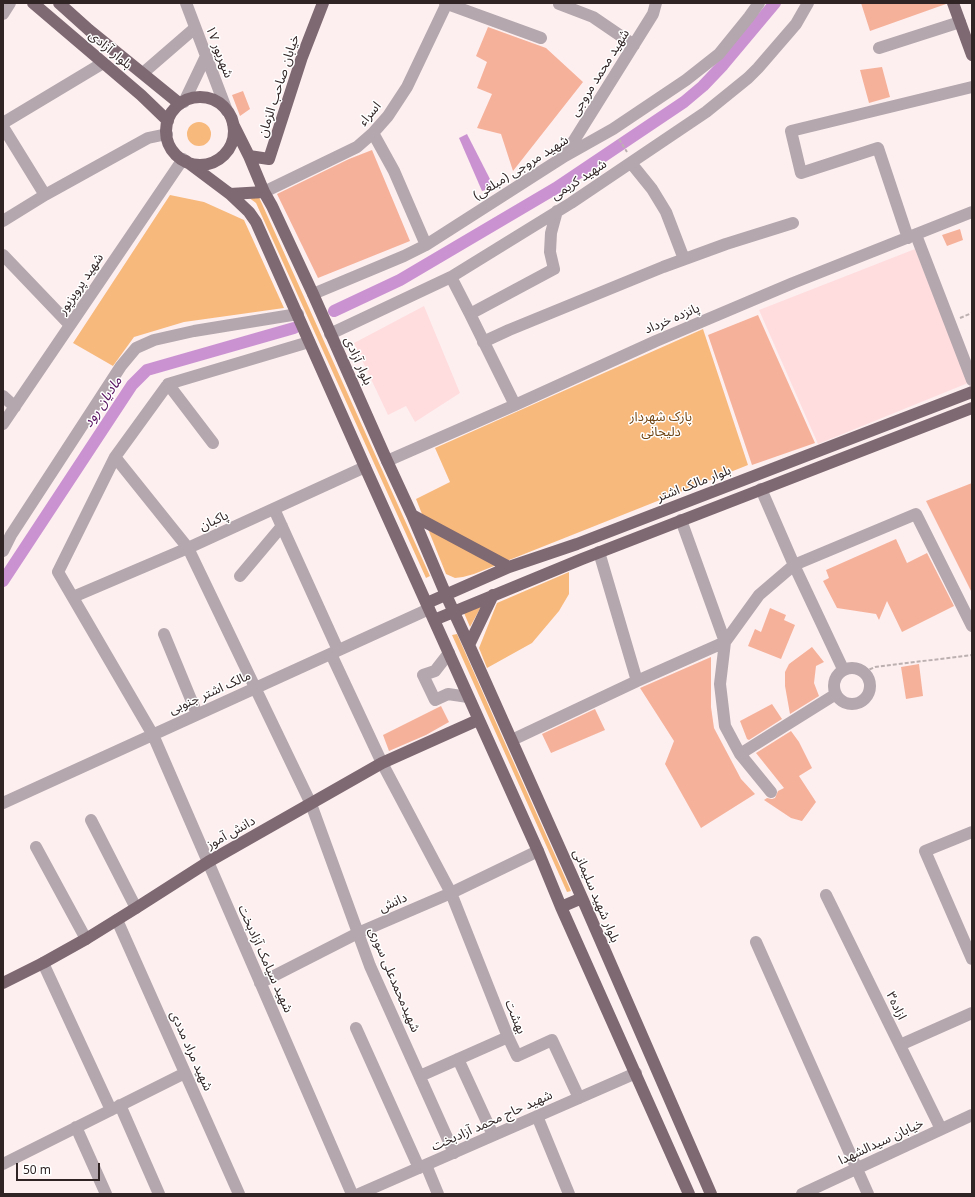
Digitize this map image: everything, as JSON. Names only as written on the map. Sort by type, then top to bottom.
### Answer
[{"type":"main road","name":"بلوار آزادی","points":[[33,3],[141,95],[168,121]]},
{"type":"main road","name":"بلوار آزادی","points":[[59,3],[143,74],[182,103]]},
{"type":"main road","name":"خیابان صاحب الزمان","points":[[249,156],[269,159],[302,57],[323,3]]},
{"type":"main road","points":[[953,3],[965,27],[972,55]]},
{"type":"main road","points":[[184,160],[196,164],[207,164],[217,161],[225,154],[231,145],[234,135],[233,124],[227,111],[221,104],[212,99],[202,97],[193,98],[182,103],[172,113],[168,121],[167,134],[169,143],[173,150],[184,160],[230,194],[254,217],[478,720],[538,851],[689,1194]]},
{"type":"main road","name":"بلوار آزادی","points":[[233,124],[313,294],[386,461],[412,515],[453,611]]},
{"type":"main road","points":[[230,194],[264,192]]},
{"type":"main road","name":"بلوار مالک اشتر","points":[[430,610],[446,595],[509,567],[577,544],[972,392]]},
{"type":"main road","points":[[430,610],[453,611],[598,552],[972,408]]},
{"type":"main road","points":[[412,515],[509,567]]},
{"type":"main road","points":[[577,544],[582,559]]},
{"type":"main road","points":[[469,645],[493,595]]},
{"type":"main road","name":"بلوار شهید سلیمانی","points":[[453,611],[582,898],[711,1194]]},
{"type":"main road","name":"دانش آموز","points":[[3,983],[86,939],[208,862],[382,763],[478,720]]},
{"type":"main road","points":[[562,907],[582,898]]},
{"type":"street","points":[[3,14],[10,3]]},
{"type":"street","name":"۱۷ شهریور","points":[[186,3],[227,111]]},
{"type":"street","points":[[446,3],[541,38]]},
{"type":"street","name":"اسراء","points":[[264,192],[357,147],[373,133],[388,116],[407,87],[446,3]]},
{"type":"street","name":"شهید محمد مروجی","points":[[565,156],[653,14],[656,3]]},
{"type":"street","name":"شهید مروجی (مبلغی)","points":[[313,294],[404,256],[426,244],[565,156],[613,129],[686,80],[719,54],[749,17],[758,3]]},
{"type":"street","name":"شهید کریمی","points":[[330,334],[451,277],[557,211],[706,112],[758,68],[796,24],[808,3]]},
{"type":"street","points":[[559,4],[593,17],[634,45]]},
{"type":"street","points":[[879,48],[965,27]]},
{"type":"street","points":[[143,74],[195,28]]},
{"type":"street","points":[[182,103],[206,56]]},
{"type":"street","points":[[3,124],[103,63]]},
{"type":"street","points":[[972,87],[791,131],[801,173],[878,148],[912,236],[972,380]]},
{"type":"street","points":[[3,127],[45,194]]},
{"type":"street","points":[[373,133],[394,170],[426,244]]},
{"type":"street","points":[[3,221],[45,194],[148,138],[167,134]]},
{"type":"street","name":"شهید پرویزپور","points":[[3,424],[184,160]]},
{"type":"street","points":[[632,162],[652,189],[666,212],[684,259]]},
{"type":"street","points":[[470,314],[554,269],[550,252],[551,233],[557,211]]},
{"type":"street","name":"پانزده خرداد","points":[[386,461],[663,338],[793,283],[972,212]]},
{"type":"street","points":[[483,342],[684,259],[726,244],[793,224]]},
{"type":"street","points":[[3,255],[70,325]]},
{"type":"street","points":[[451,277],[515,405]]},
{"type":"street","points":[[3,551],[7,531],[121,366],[136,348],[154,340],[194,331],[298,314]]},
{"type":"street","points":[[115,457],[168,384],[309,342]]},
{"type":"street","points":[[168,384],[213,443]]},
{"type":"street","points":[[3,396],[15,407]]},
{"type":"street","name":"شهیدمحمدعلی سوری","points":[[115,457],[188,548],[311,804],[370,966],[454,1153]]},
{"type":"street","name":"شهید سیامک آزادبخت","points":[[115,457],[58,572],[152,735],[352,1194]]},
{"type":"street","name":"پاکبان","points":[[73,597],[188,548],[365,467]]},
{"type":"street","points":[[761,489],[794,565],[843,669]]},
{"type":"street","name":"بهشت","points":[[274,509],[382,763],[451,893],[508,1037],[517,1056],[552,1040],[579,1098]]},
{"type":"street","points":[[512,740],[637,681],[725,642],[759,594],[794,565],[916,514],[972,626]]},
{"type":"street","points":[[681,520],[725,642],[720,684],[725,726],[740,754],[771,792]]},
{"type":"street","points":[[240,576],[282,526]]},
{"type":"street","points":[[598,552],[637,681]]},
{"type":"street","name":"مالک اشتر جنوبی","points":[[3,803],[334,652],[430,610]]},
{"type":"street","points":[[164,634],[198,714]]},
{"type":"street","points":[[449,654],[434,671],[423,675],[435,700],[448,694],[468,697]]},
{"type":"street","points":[[854,667],[864,672],[870,681],[870,687],[866,698],[856,704],[850,704],[839,699],[836,694],[834,683],[839,673],[843,669],[854,667]]},
{"type":"street","points":[[740,754],[836,694]]},
{"type":"street","points":[[91,820],[136,908]]},
{"type":"street","points":[[972,832],[925,851],[972,959]]},
{"type":"street","points":[[36,847],[86,939]]},
{"type":"street","name":"دانش","points":[[260,983],[358,933],[451,893],[538,851]]},
{"type":"street","name":"ازاده۳","points":[[826,895],[941,1129]]},
{"type":"street","name":"شهید مراد مددی","points":[[117,920],[239,1194]]},
{"type":"street","points":[[756,942],[868,1194]]},
{"type":"street","points":[[43,963],[159,1194]]},
{"type":"street","points":[[900,1046],[972,1013]]},
{"type":"street","points":[[356,1028],[422,1166],[438,1194]]},
{"type":"street","points":[[420,1076],[508,1037]]},
{"type":"street","points":[[458,1059],[494,1135]]},
{"type":"street","points":[[3,1164],[185,1073]]},
{"type":"street","name":"شهید حاج محمد آزادبخت","points":[[359,1194],[636,1073]]},
{"type":"street","name":"خیابان سیدالشهدا","points":[[802,1194],[972,1115]]},
{"type":"street","points":[[537,1116],[570,1194]]},
{"type":"street","points":[[76,1127],[106,1194]]},
{"type":"path","points":[[613,129],[632,162]]},
{"type":"path","points":[[864,672],[875,667],[972,655]]},
{"type":"shaded area","points":[[467,134],[492,183],[492,188],[482,191],[459,138]]},
{"type":"shaded area","points":[[915,249],[968,383],[818,444],[759,310]]},
{"type":"shaded area","points":[[424,306],[460,393],[415,422],[406,406],[388,415],[354,343]]},
{"type":"green space","points":[[199,122],[204,123],[210,129],[210,139],[204,145],[199,146],[194,145],[188,139],[187,134],[188,129],[194,123]]},
{"type":"green space","points":[[170,195],[204,202],[244,220],[284,308],[184,322],[134,337],[113,366],[73,343]]},
{"type":"green space","points":[[258,195],[430,576],[426,578],[256,203],[248,197]]},
{"type":"green space","name":"پارک شهردار دلیجانی","points":[[703,329],[748,465],[474,574],[455,578],[446,574],[416,499],[450,482],[435,448]]},
{"type":"green space","points":[[569,572],[569,594],[559,611],[532,643],[487,668],[479,648],[497,603]]},
{"type":"green space","points":[[482,605],[470,627],[464,613]]},
{"type":"green space","points":[[457,634],[571,891],[567,892],[452,635]]},
{"type":"building","points":[[861,3],[945,3],[946,4],[870,31]]},
{"type":"building","points":[[488,27],[546,48],[583,82],[513,171],[501,134],[477,128],[492,94],[477,88],[487,62],[476,56]]},
{"type":"building","points":[[882,67],[890,97],[869,103],[860,70]]},
{"type":"building","points":[[243,91],[250,109],[240,116],[232,95]]},
{"type":"building","points":[[372,150],[410,241],[318,278],[277,194],[349,159]]},
{"type":"building","points":[[960,229],[963,240],[947,246],[942,235]]},
{"type":"building","points":[[758,315],[815,443],[752,465],[708,335]]},
{"type":"building","points":[[972,483],[972,593],[926,501]]},
{"type":"building","points":[[896,539],[907,563],[927,553],[954,606],[902,632],[887,601],[879,620],[876,614],[837,608],[823,581],[829,578],[826,570]]},
{"type":"building","points":[[770,608],[786,615],[784,620],[795,625],[781,659],[748,646],[755,629],[761,632]]},
{"type":"building","points":[[812,647],[824,662],[816,666],[814,683],[819,696],[790,714],[785,686],[785,672],[789,664]]},
{"type":"building","points":[[711,657],[711,707],[714,728],[741,779],[755,794],[701,828],[665,764],[674,741],[640,688]]},
{"type":"building","points":[[919,664],[923,696],[906,699],[901,667]]},
{"type":"building","points":[[772,704],[782,719],[749,740],[747,739],[740,721]]},
{"type":"building","points":[[441,706],[449,722],[426,735],[389,751],[383,735]]},
{"type":"building","points":[[595,709],[605,730],[551,753],[542,734]]},
{"type":"building","points":[[791,731],[799,742],[812,768],[799,776],[816,802],[802,821],[791,818],[764,800],[767,798],[775,798],[778,791],[784,788],[756,753]]},
{"type":"waterway","points":[[334,311],[400,280],[556,188],[684,102],[703,86],[723,65],[775,3]]},
{"type":"waterway","name":"مادیان رود","points":[[3,581],[132,385],[147,370],[294,328]]}]
